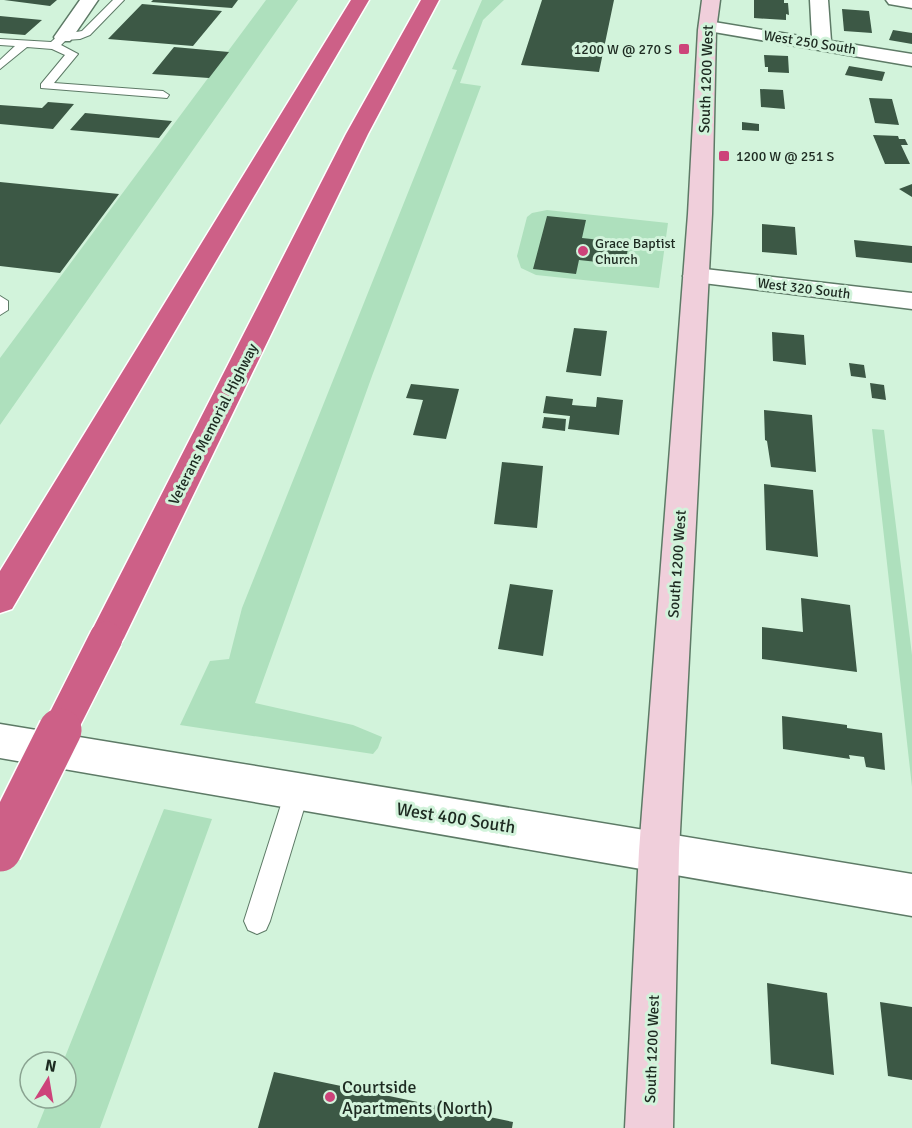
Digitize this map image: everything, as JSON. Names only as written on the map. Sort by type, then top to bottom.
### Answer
[{"type":"highway","points":[[0,600],[360,0]]},
{"type":"highway","name":"Veterans Memorial Highway","points":[[0,850],[357,134],[430,0]]},
{"type":"main road","name":"South 1200 West","points":[[649,1128],[658,851],[696,276],[711,0]]},
{"type":"street","points":[[59,41],[89,0]]},
{"type":"street","points":[[819,0],[822,44]]},
{"type":"street","points":[[895,0],[912,3]]},
{"type":"street","name":"West 250 South","points":[[708,26],[912,60]]},
{"type":"street","name":"West 320 South","points":[[696,276],[912,301]]},
{"type":"street","name":"West 400 South","points":[[0,741],[912,895]]},
{"type":"lane","points":[[0,42],[25,44],[59,41],[80,36],[86,33],[119,0]]},
{"type":"lane","points":[[59,41],[72,54],[45,86],[163,95]]},
{"type":"lane","points":[[0,66],[25,44]]},
{"type":"lane","points":[[0,301],[0,310]]},
{"type":"lane","points":[[257,921],[297,792]]},
{"type":"green space","points":[[266,0],[298,0],[0,425],[0,358]]},
{"type":"green space","points":[[482,0],[504,0],[483,20],[460,83],[481,86],[372,376],[255,703],[353,725],[382,737],[378,748],[373,754],[180,725],[210,661],[229,659],[242,608],[457,70],[452,69]]},
{"type":"green space","points":[[547,210],[668,223],[659,288],[536,275],[521,268],[517,256],[527,217],[532,213]]},
{"type":"green space","points":[[872,429],[884,430],[912,655],[912,787]]},
{"type":"green space","points":[[164,809],[212,819],[100,1128],[37,1128],[44,1110],[78,1110],[78,1050],[68,1050]]},
{"type":"building","points":[[4,0],[57,0],[50,6]]},
{"type":"building","points":[[153,0],[238,0],[232,8],[151,2]]},
{"type":"building","points":[[542,0],[614,0],[599,72],[521,65]]},
{"type":"building","points":[[754,0],[784,0],[784,3],[788,3],[789,15],[786,14],[786,20],[754,18]]},
{"type":"building","points":[[142,4],[222,11],[193,46],[108,39]]},
{"type":"building","points":[[842,9],[869,11],[872,33],[844,31]]},
{"type":"building","points":[[0,16],[42,20],[25,35],[0,33]]},
{"type":"building","points":[[893,30],[912,33],[912,44],[889,40]]},
{"type":"building","points":[[174,47],[229,52],[209,78],[152,74]]},
{"type":"building","points":[[764,55],[788,56],[789,73],[768,72]]},
{"type":"building","points":[[849,66],[885,72],[882,81],[845,75]]},
{"type":"building","points":[[760,89],[783,90],[785,109],[761,107]]},
{"type":"building","points":[[869,98],[892,99],[899,125],[875,123]]},
{"type":"building","points":[[48,102],[74,104],[53,129],[0,124],[0,105],[42,108]]},
{"type":"building","points":[[85,113],[172,121],[159,138],[70,130]]},
{"type":"building","points":[[742,122],[759,124],[759,131],[742,130]]},
{"type":"building","points":[[873,135],[898,136],[899,139],[905,139],[908,145],[901,145],[910,164],[885,164]]},
{"type":"building","points":[[0,182],[119,194],[60,273],[0,266]]},
{"type":"building","points":[[912,184],[912,197],[899,189]]},
{"type":"building","name":"Grace Baptist Church","points":[[547,216],[586,220],[582,238],[629,243],[625,265],[579,260],[576,274],[533,269]]},
{"type":"building","points":[[762,224],[795,227],[797,255],[762,252]]},
{"type":"building","points":[[854,240],[912,246],[912,263],[856,257]]},
{"type":"building","points":[[574,328],[607,331],[601,376],[566,372]]},
{"type":"building","points":[[772,332],[804,335],[806,365],[773,361]]},
{"type":"building","points":[[849,363],[864,365],[866,378],[851,376]]},
{"type":"building","points":[[870,383],[884,385],[886,400],[872,398]]},
{"type":"building","points":[[411,384],[459,389],[446,439],[413,435],[423,400],[406,398]]},
{"type":"building","points":[[546,396],[573,399],[572,405],[596,407],[597,397],[623,400],[619,435],[568,429],[570,416],[543,413]]},
{"type":"building","points":[[764,410],[812,415],[816,472],[771,467],[765,440]]},
{"type":"building","points":[[544,417],[566,419],[565,431],[542,428]]},
{"type":"building","points":[[502,462],[543,466],[537,528],[494,524]]},
{"type":"building","points":[[764,484],[813,490],[818,557],[766,550]]},
{"type":"building","points":[[510,584],[553,590],[543,656],[498,649]]},
{"type":"building","points":[[801,598],[850,605],[857,672],[762,659],[762,627],[803,632]]},
{"type":"building","points":[[782,716],[847,725],[847,728],[882,733],[885,770],[866,767],[864,757],[849,755],[850,759],[783,749]]},
{"type":"building","points":[[767,983],[827,993],[834,1075],[771,1064]]},
{"type":"building","points":[[880,1002],[912,1007],[912,1080],[888,1076]]},
{"type":"building","name":"Courtside Apartments (North)","points":[[274,1072],[513,1122],[512,1128],[258,1128]]},
{"type":"place","name":"1200 W @ 270 S","points":[[684,49]]},
{"type":"place","name":"1200 W @ 251 S","points":[[724,156]]},
{"type":"place","name":"Grace Baptist Church","points":[[583,251]]},
{"type":"place","name":"Courtside Apartments (North)","points":[[330,1097]]}]
